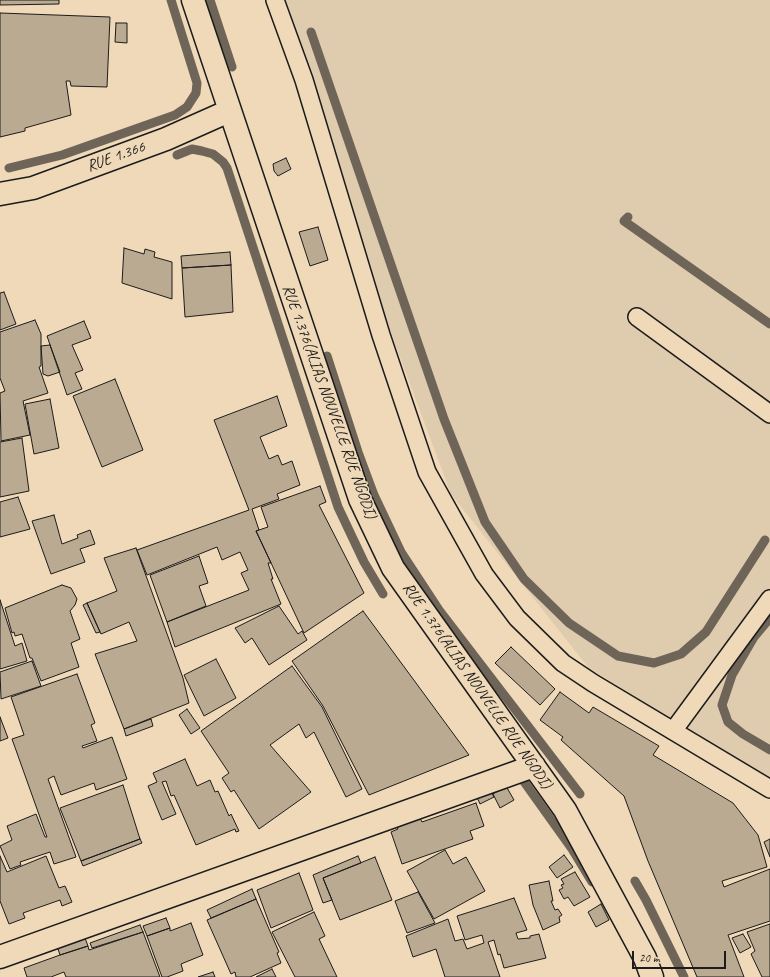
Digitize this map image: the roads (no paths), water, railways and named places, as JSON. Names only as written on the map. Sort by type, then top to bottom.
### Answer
[{"type":"street","name":"RUE 1.376(ALIAS NOUVELLE RUE NGODI)","points":[[193,0],[360,499],[393,568],[569,817],[645,958],[652,977]]},
{"type":"street","name":"RUE 1.366","points":[[0,194],[33,188],[166,139],[229,111]]},
{"type":"street","points":[[0,957],[534,766]]},
{"type":"lane","points":[[275,0],[304,80],[381,335],[427,472],[484,574],[517,618],[563,663],[770,789]]},
{"type":"lane","points":[[637,317],[770,414]]},
{"type":"lane","points":[[673,731],[770,599]]},
{"type":"waterway","points":[[9,168],[62,155],[175,115],[187,107],[196,93],[197,83],[171,0]]},
{"type":"waterway","points":[[210,0],[232,67]]},
{"type":"waterway","points":[[311,32],[444,419],[485,522],[524,579],[569,623],[618,656],[654,663],[681,654],[706,632],[765,540]]},
{"type":"waterway","points":[[177,155],[192,149],[202,151],[213,154],[223,162],[227,168],[338,507],[364,562],[383,594]]},
{"type":"waterway","points":[[628,217],[624,221],[770,324]]},
{"type":"waterway","points":[[327,356],[358,452],[374,495],[401,552],[439,610],[580,794]]},
{"type":"waterway","points":[[770,618],[754,637],[732,675],[722,705],[728,722],[743,734],[770,750]]},
{"type":"waterway","points":[[517,772],[572,849],[592,882]]},
{"type":"waterway","points":[[635,881],[684,977]]}]
